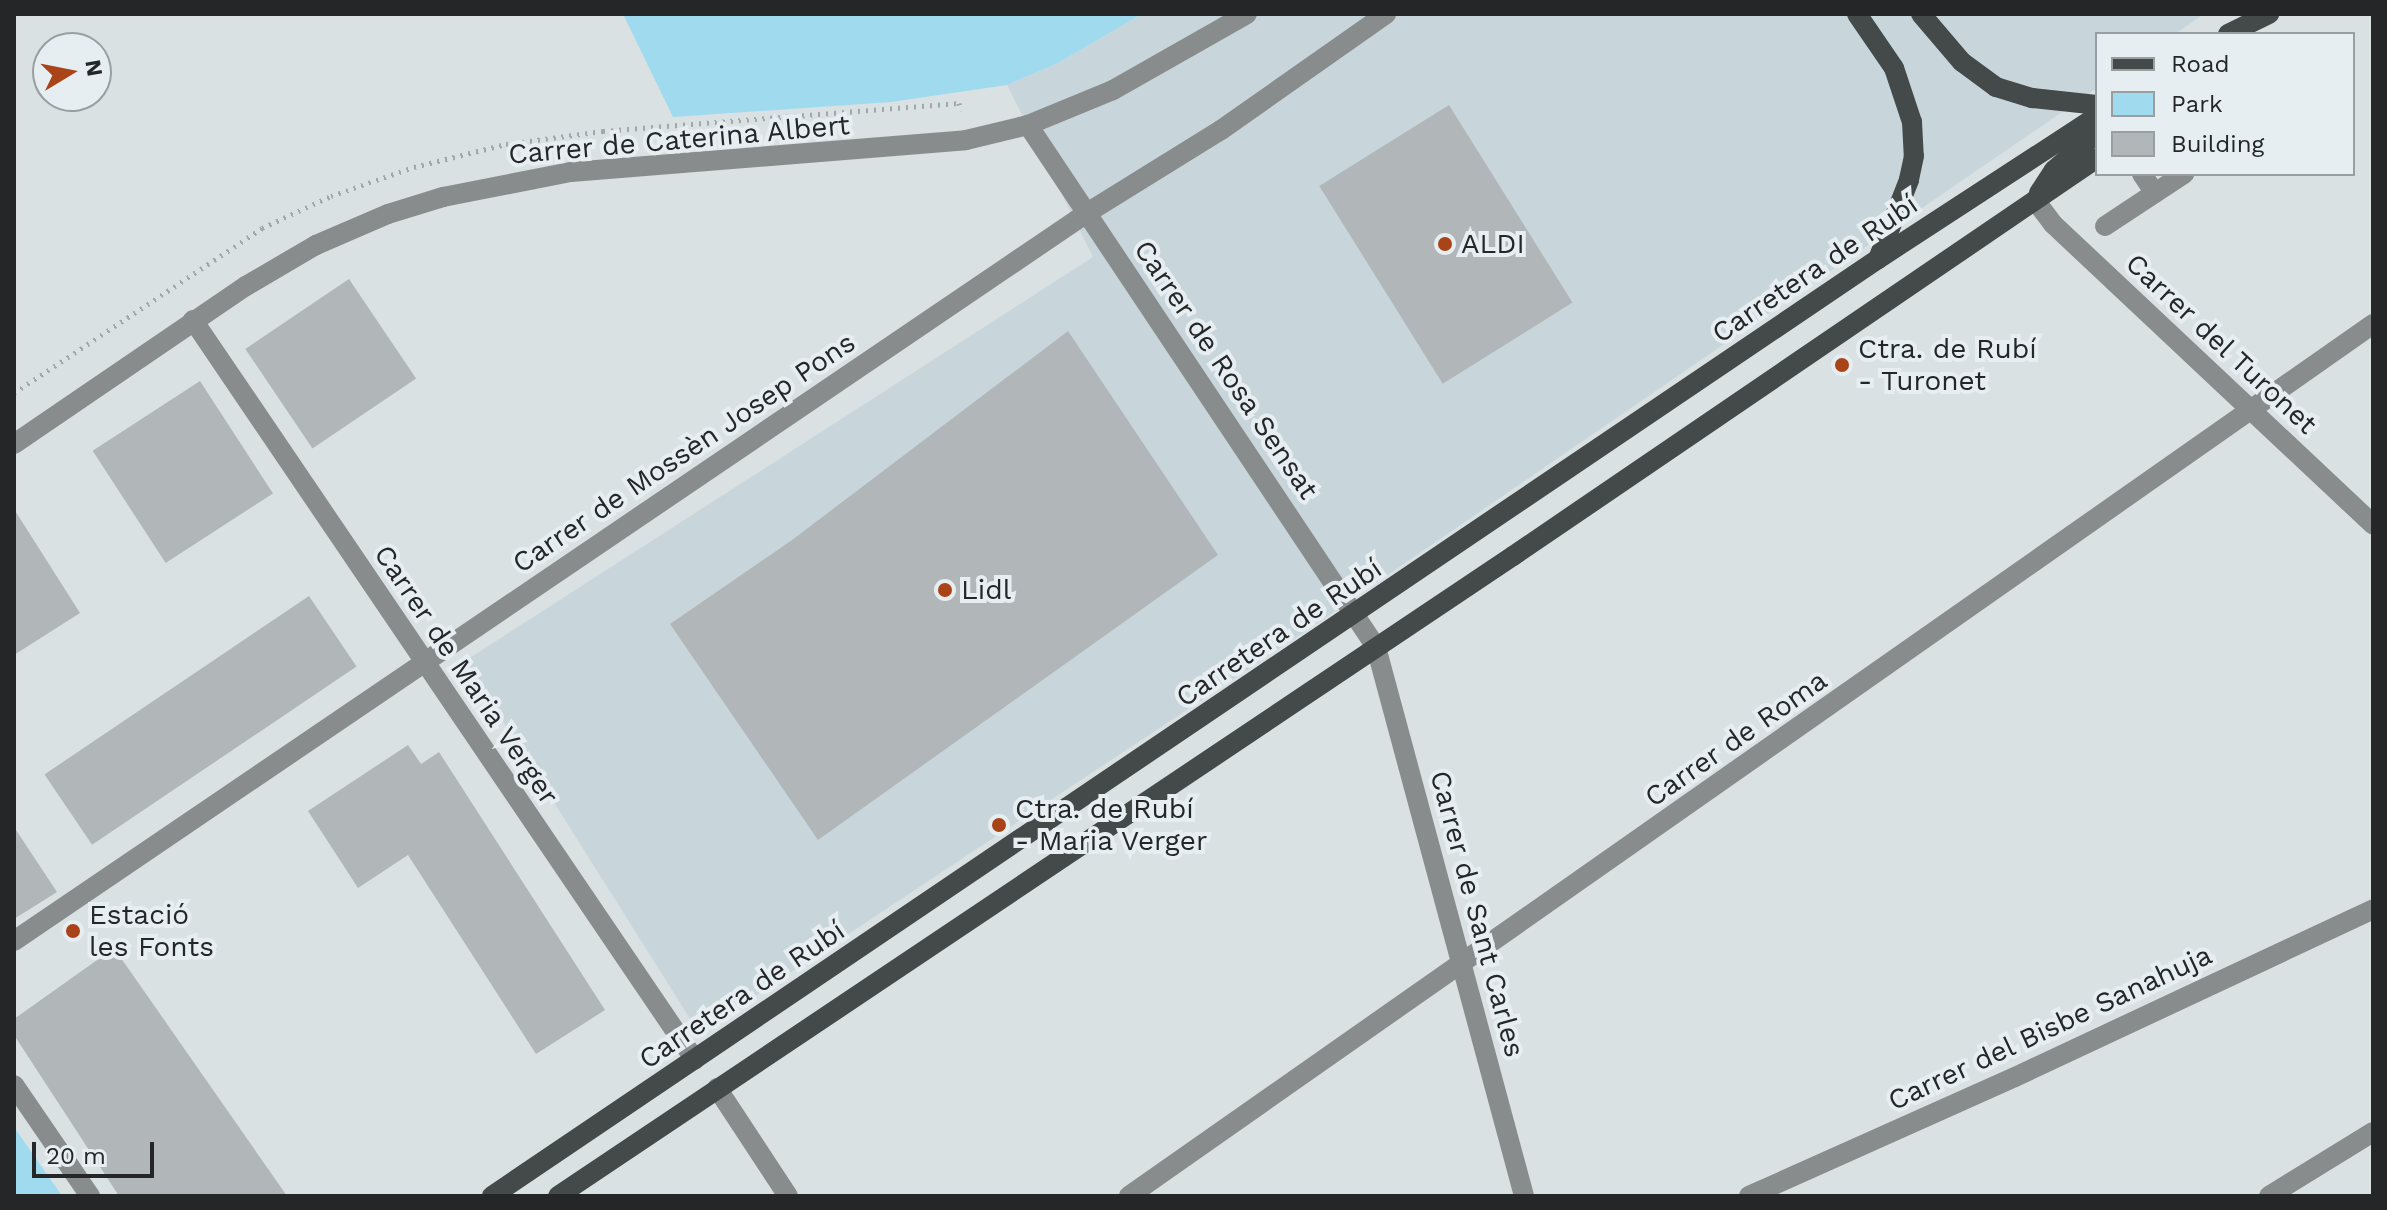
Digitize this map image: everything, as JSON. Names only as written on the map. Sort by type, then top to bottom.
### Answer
[{"type":"main road","points":[[1857,14],[1894,68],[1912,122],[1914,156],[1909,180],[1878,259]]},
{"type":"main road","points":[[1921,14],[1962,62],[1996,87],[2032,98],[2095,105]]},
{"type":"main road","points":[[2232,32],[2271,14]]},
{"type":"main road","points":[[2254,32],[2271,14]]},
{"type":"main road","name":"Carretera de Rubí","points":[[492,1196],[1878,259],[2095,117]]},
{"type":"main road","points":[[2035,200],[2047,177],[2095,135]]},
{"type":"main road","points":[[558,1196],[2095,159]]},
{"type":"street","name":"Carrer de Caterina Albert","points":[[14,444],[193,320],[316,245],[388,214],[443,197],[571,172],[966,140],[1028,125],[1113,90],[1191,49],[1247,14]]},
{"type":"street","name":"Carrer de Mossèn Josep Pons","points":[[14,941],[1087,213],[1221,130],[1386,14]]},
{"type":"street","name":"Carrer de Rosa Sensat","points":[[1028,125],[1357,614],[1376,647]]},
{"type":"street","points":[[2143,176],[2155,193]]},
{"type":"street","points":[[2105,226],[2181,176]]},
{"type":"street","name":"Carrer del Turonet","points":[[2035,200],[2053,224],[2373,524]]},
{"type":"street","name":"Carrer de Maria Verger","points":[[193,320],[695,1060]]},
{"type":"street","name":"Carrer de Roma","points":[[1129,1196],[2252,412],[2373,324]]},
{"type":"street","name":"Carrer de Sant Carles","points":[[1376,647],[1524,1196]]},
{"type":"street","name":"Carrer del Bisbe Sanahuja","points":[[1749,1196],[2015,1077],[2373,909]]},
{"type":"street","points":[[14,1085],[90,1196]]},
{"type":"street","points":[[717,1088],[788,1196]]},
{"type":"street","points":[[2269,1196],[2373,1132]]},
{"type":"shaded area","points":[[1142,14],[2204,14],[2178,32],[2095,32],[2095,89],[1309,629],[699,1033],[465,661],[1093,257],[1007,85],[1058,63]]},
{"type":"green space","points":[[623,14],[1142,14],[1058,63],[1007,85],[891,102],[673,117]]},
{"type":"green space","points":[[14,1127],[62,1196],[14,1196]]},
{"type":"building","name":"ALDI","points":[[1449,105],[1572,303],[1443,384],[1319,186]]},
{"type":"building","points":[[349,279],[416,378],[312,448],[245,349]]},
{"type":"building","name":"Lidl","points":[[1068,331],[1218,555],[818,840],[670,624],[792,540]]},
{"type":"building","points":[[200,381],[273,493],[166,563],[93,451]]},
{"type":"building","points":[[14,509],[80,613],[14,655]]},
{"type":"building","points":[[309,596],[357,666],[92,845],[45,774]]},
{"type":"building","points":[[408,745],[421,764],[439,752],[605,1010],[536,1054],[408,855],[358,888],[308,811]]},
{"type":"building","points":[[14,827],[57,892],[14,919]]},
{"type":"building","points":[[114,948],[287,1196],[119,1196],[14,1035],[14,1019]]},
{"type":"place","name":"ALDI","points":[[1445,244]]},
{"type":"place","name":"Ctra. de Rubí - Turonet","points":[[1842,365]]},
{"type":"place","name":"Lidl","points":[[945,590]]},
{"type":"place","name":"Ctra. de Rubí - Maria Verger","points":[[999,825]]},
{"type":"place","name":"Estació les Fonts","points":[[73,931]]}]
